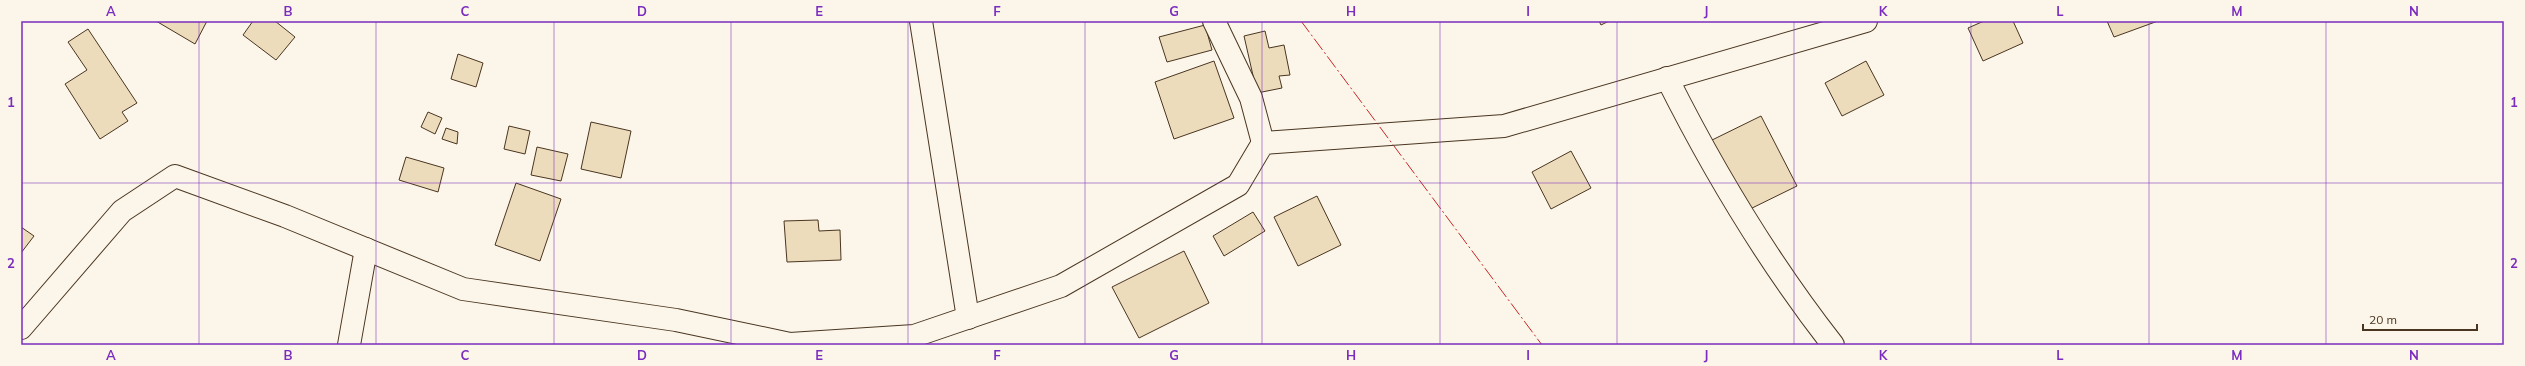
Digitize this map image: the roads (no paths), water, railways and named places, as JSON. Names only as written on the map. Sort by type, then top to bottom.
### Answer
[{"type":"street","points":[[920,21],[968,318]]},
{"type":"street","points":[[21,328],[122,211],[175,176],[366,249],[463,289],[676,320],[790,344],[914,336],[1061,286],[1238,185],[1263,143],[1251,98],[1214,21]]},
{"type":"street","points":[[1263,143],[1504,126],[1866,21]]},
{"type":"street","points":[[1667,78],[1699,143],[1776,267],[1793,293],[1833,345]]},
{"type":"street","points":[[349,345],[366,249]]}]
